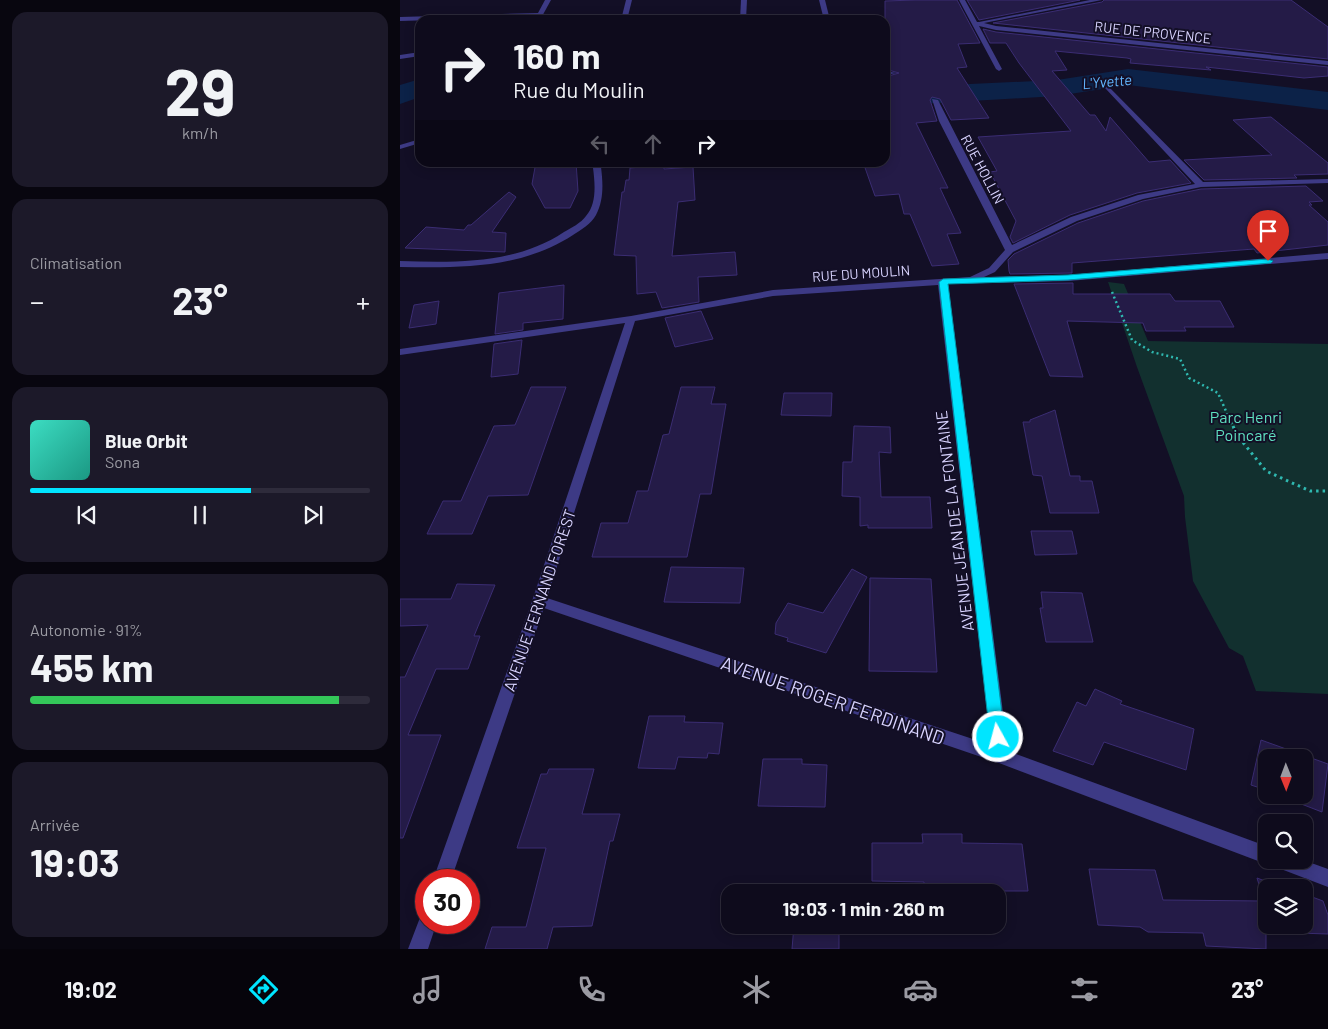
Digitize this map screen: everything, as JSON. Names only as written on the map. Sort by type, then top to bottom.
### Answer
[{"type":"street","points":[[540,15],[548,0]]},
{"type":"street","points":[[625,15],[629,0]]},
{"type":"street","points":[[743,15],[744,0]]},
{"type":"street","points":[[822,0],[826,15]]},
{"type":"street","points":[[962,0],[998,69]]},
{"type":"street","points":[[975,23],[1099,0]]},
{"type":"street","points":[[400,19],[415,19]]},
{"type":"street","name":"RUE DE PROVENCE","points":[[975,23],[996,28],[1328,64]]},
{"type":"street","points":[[400,57],[415,55]]},
{"type":"street","points":[[1108,88],[1200,185]]},
{"type":"street","name":"RUE HOLLIN","points":[[934,100],[942,121],[1010,250]]},
{"type":"street","points":[[400,147],[415,142]]},
{"type":"street","points":[[400,264],[458,266],[495,262],[535,251],[566,236],[591,216],[600,190],[597,167]]},
{"type":"street","points":[[969,280],[992,270],[1010,250],[1074,219],[1141,197],[1200,185],[1328,180]]},
{"type":"street","name":"RUE DU MOULIN","points":[[400,352],[631,319],[773,293],[969,280],[1105,275],[1328,256]]},
{"type":"street","name":"AVENUE JEAN DE LA FONTAINE","points":[[943,282],[1000,756]]},
{"type":"street","name":"AVENUE FERNAND FOREST","points":[[446,869],[539,601],[631,319]]},
{"type":"street","name":"AVENUE ROGER FERDINAND","points":[[539,601],[1000,756],[1258,852]]},
{"type":"street","points":[[1304,869],[1328,878]]},
{"type":"street","points":[[418,949],[424,934]]},
{"type":"path","points":[[1105,275],[1132,340],[1152,352],[1180,359],[1189,378],[1218,393],[1237,436],[1266,471],[1310,490],[1328,491]]},
{"type":"green space","name":"Parc Henri Poincaré","points":[[1108,282],[1124,284],[1148,341],[1328,344],[1328,694],[1256,691],[1243,656],[1229,648],[1193,581],[1184,496]]},
{"type":"building","points":[[957,0],[980,43],[958,44],[967,67],[957,68],[989,118],[951,120],[940,99],[932,97],[930,100],[937,121],[916,123],[948,188],[940,188],[961,233],[947,234],[959,264],[932,266],[910,214],[904,214],[899,194],[875,196],[865,167],[890,167],[890,76],[899,73],[890,70],[890,15],[885,15],[885,1]]},
{"type":"building","points":[[967,0],[1080,0],[979,20]]},
{"type":"building","points":[[1104,0],[1291,0],[1328,27],[1328,59],[993,23],[1102,2]]},
{"type":"building","points":[[983,29],[996,32],[1328,67],[1328,76],[1304,78],[1206,67],[1211,70],[1130,63],[1131,59],[1127,58],[1055,51],[1067,70],[1052,71],[1090,115],[1095,115],[1106,131],[1110,117],[1149,162],[1170,160],[1191,183],[1137,193],[1070,215],[1013,243],[1010,237],[1016,221],[990,172],[997,171],[978,137],[1071,131],[1006,43],[990,43]]},
{"type":"building","points":[[1271,117],[1328,163],[1328,174],[1294,175],[1297,178],[1204,180],[1184,160],[1272,155],[1233,120]]},
{"type":"building","points":[[535,167],[576,167],[578,191],[570,208],[545,208],[532,184]]},
{"type":"building","points":[[664,167],[664,169],[693,167],[695,200],[678,202],[672,256],[735,252],[737,275],[698,277],[699,302],[662,308],[656,292],[637,294],[636,256],[614,255],[622,192],[624,192],[626,180],[629,180],[630,168]]},
{"type":"building","points":[[1306,186],[1323,201],[1309,202],[1312,205],[1309,205],[1328,222],[1328,245],[1257,253],[1254,249],[1072,263],[1072,273],[1010,274],[1009,271],[1008,260],[1014,254],[1078,223],[1143,201],[1201,189]]},
{"type":"building","points":[[509,192],[516,197],[492,232],[506,233],[505,252],[405,248],[426,227],[464,230]]},
{"type":"building","points":[[1073,283],[1073,294],[1170,294],[1175,301],[1220,301],[1234,327],[1184,327],[1186,331],[1146,331],[1143,323],[1067,321],[1083,377],[1050,376],[1014,284]]},
{"type":"building","points":[[564,285],[563,319],[523,323],[523,330],[495,334],[499,293]]},
{"type":"building","points":[[439,301],[436,324],[409,328],[414,305]]},
{"type":"building","points":[[701,311],[713,339],[675,347],[665,318]]},
{"type":"building","points":[[522,340],[518,374],[491,377],[494,344]]},
{"type":"building","points":[[531,387],[566,387],[528,495],[488,496],[472,534],[427,534],[443,501],[461,501],[494,426],[515,425]]},
{"type":"building","points":[[681,387],[715,387],[711,404],[726,404],[711,494],[700,494],[687,557],[592,557],[601,523],[628,523],[637,491],[648,491],[663,435],[669,434]]},
{"type":"building","points":[[784,393],[832,393],[831,416],[781,415]]},
{"type":"building","points":[[1055,410],[1070,476],[1080,476],[1080,481],[1092,481],[1099,513],[1050,513],[1042,476],[1033,475],[1023,422],[1030,422],[1030,420]]},
{"type":"building","points":[[854,426],[890,427],[891,453],[879,452],[881,497],[930,497],[932,528],[868,528],[868,525],[860,526],[860,497],[842,496],[843,462],[852,462]]},
{"type":"building","points":[[1031,531],[1072,531],[1077,554],[1035,555]]},
{"type":"building","points":[[671,567],[744,568],[740,603],[664,602]]},
{"type":"building","points":[[852,569],[867,577],[826,653],[787,641],[788,638],[775,634],[776,623],[788,603],[823,613]]},
{"type":"building","points":[[870,578],[931,579],[937,672],[869,671]]},
{"type":"building","points":[[457,584],[495,585],[474,636],[480,636],[468,669],[436,669],[408,735],[441,735],[403,838],[400,838],[400,677],[405,677],[428,625],[400,626],[400,599],[451,599]]},
{"type":"building","points":[[1041,592],[1082,593],[1093,642],[1046,642],[1040,608],[1043,608]]},
{"type":"building","points":[[1095,689],[1122,701],[1120,704],[1194,729],[1186,770],[1104,742],[1093,765],[1053,751],[1077,702],[1086,706]]},
{"type":"building","points":[[649,716],[685,716],[684,722],[723,723],[719,754],[708,753],[707,758],[678,757],[675,769],[638,768]]},
{"type":"building","points":[[1261,740],[1286,749],[1259,749]]},
{"type":"building","points":[[1258,754],[1258,787],[1251,785]]},
{"type":"building","points":[[763,759],[802,759],[802,764],[827,765],[825,807],[758,806]]},
{"type":"building","points":[[1313,759],[1328,764],[1322,812],[1301,804],[1313,804]]},
{"type":"building","points":[[549,769],[594,769],[582,814],[620,814],[613,841],[610,841],[592,926],[553,927],[547,949],[485,949],[492,927],[526,927],[546,848],[517,848],[541,774],[547,774]]},
{"type":"building","points":[[922,834],[962,834],[962,843],[1022,844],[1028,891],[1006,891],[1006,884],[924,884],[924,882],[872,881],[872,843],[923,843]]},
{"type":"building","points":[[1089,869],[1155,870],[1163,900],[1258,901],[1258,934],[1266,934],[1266,949],[1206,946],[1203,933],[1148,932],[1140,927],[1098,925]]},
{"type":"building","points":[[1313,897],[1323,901],[1328,915],[1328,934],[1313,934]]},
{"type":"building","points":[[793,934],[839,934],[839,949],[792,949]]},
{"type":"waterway","name":"L'Yvette","points":[[890,97],[1057,88],[1128,77],[1328,101]]},
{"type":"waterway","name":"L'Yvette","points":[[400,95],[415,89]]},
{"type":"route","points":[[998,737],[943,282],[1068,278],[1268,261]]}]
